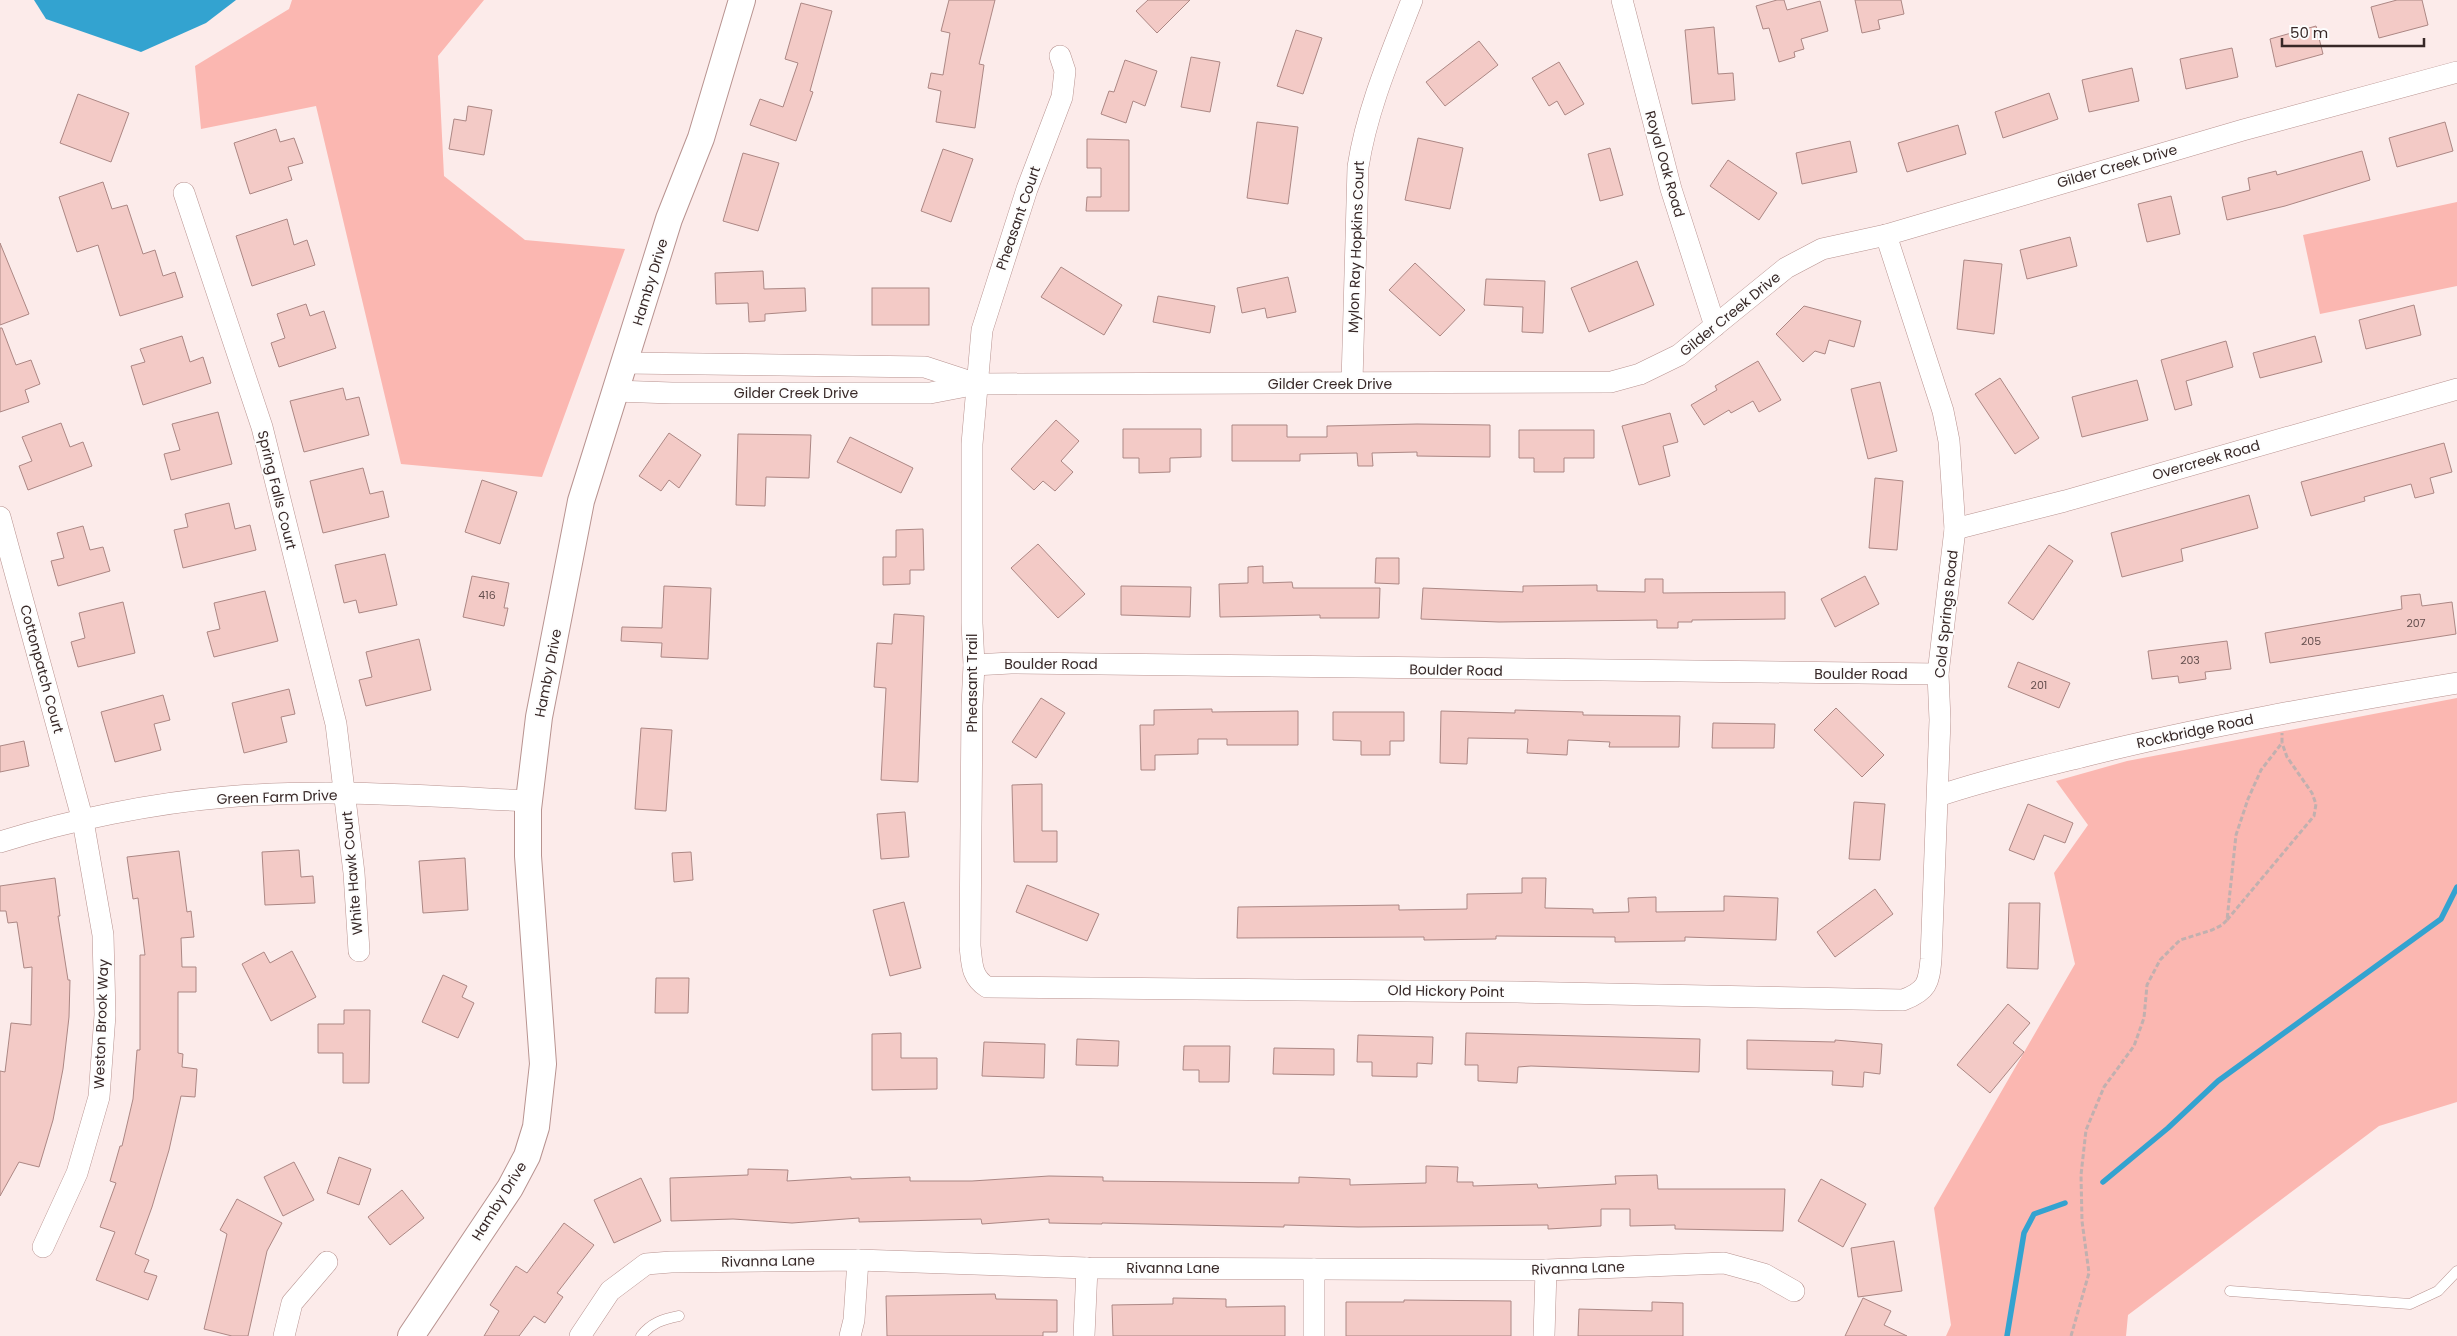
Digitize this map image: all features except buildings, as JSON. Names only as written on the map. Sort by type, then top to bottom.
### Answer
[{"type":"street","name":"Hamby Drive","points":[[411,1336],[510,1188],[527,1156],[536,1126],[543,1064],[528,856],[528,801],[539,717],[581,500],[669,219],[701,138],[742,0]]},
{"type":"street","name":"Mylon Ray Hopkins Court","points":[[1352,382],[1356,189],[1360,158],[1373,102],[1412,0]]},
{"type":"street","name":"Royal Oak Road","points":[[1622,0],[1671,189],[1715,326]]},
{"type":"street","name":"Pheasant Court","points":[[977,384],[982,330],[1027,189],[1062,97],[1064,71],[1060,56]]},
{"type":"street","name":"Gilder Creek Drive","points":[[615,390],[672,393],[930,393],[977,384],[1611,382],[1640,374],[1668,362],[1786,268],[1804,257],[1837,244],[1886,235],[2243,130],[2457,72]]},
{"type":"street","name":"Spring Falls Court","points":[[184,192],[262,427],[336,724],[346,795]]},
{"type":"street","name":"Cold Springs Road","points":[[1886,235],[1943,411],[1949,441],[1955,529],[1938,674],[1940,720],[1938,796],[1930,975],[1923,990],[1914,996]]},
{"type":"street","name":"Gilder Creek Drive","points":[[624,363],[925,367],[977,384]]},
{"type":"street","name":"Pheasant Trail","points":[[977,384],[972,444],[972,623],[974,665],[970,946],[974,975],[977,981]]},
{"type":"street","name":"Overcreek Road","points":[[1955,529],[2065,501],[2457,389]]},
{"type":"street","name":"Cottonpatch Court","points":[[0,517],[83,821]]},
{"type":"street","name":"Boulder Road","points":[[974,665],[1011,663],[1938,674]]},
{"type":"street","name":"Rockbridge Road","points":[[1938,796],[1981,781],[2151,740],[2280,713],[2457,683]]},
{"type":"street","name":"Green Farm Drive","points":[[0,842],[118,812],[225,797],[281,794],[390,794],[528,801]]},
{"type":"street","name":"White Hawk Court","points":[[346,795],[359,951]]},
{"type":"street","name":"Weston Brook Way","points":[[43,1247],[77,1173],[99,1097],[104,1015],[103,935],[83,821]]},
{"type":"street","name":"Old Hickory Point","points":[[977,981],[987,986],[1517,992],[1903,1000],[1914,996]]},
{"type":"street","name":"Rivanna Lane","points":[[581,1336],[610,1291],[646,1264],[671,1262],[858,1260],[1087,1268],[1546,1270],[1724,1263],[1764,1274],[1794,1291]]},
{"type":"street","points":[[850,1336],[854,1320],[858,1260]]},
{"type":"street","points":[[284,1336],[292,1303],[327,1262]]},
{"type":"street","points":[[1084,1336],[1087,1268]]},
{"type":"street","points":[[1314,1269],[1314,1336]]},
{"type":"street","points":[[1544,1336],[1546,1270]]},
{"type":"lane","points":[[2230,1291],[2410,1304],[2438,1291],[2457,1270]]},
{"type":"lane","points":[[641,1336],[663,1319],[679,1316]]},
{"type":"path","points":[[2070,1336],[2089,1273],[2082,1220],[2080,1175],[2086,1130],[2104,1088],[2134,1046],[2144,1018],[2147,985],[2160,960],[2180,940],[2212,930],[2227,920],[2314,816],[2316,804],[2286,757],[2282,743],[2280,713]]},
{"type":"path","points":[[2227,920],[2236,834],[2248,799],[2261,770],[2282,743]]},
{"type":"shaded area","points":[[292,0],[484,0],[438,56],[444,176],[525,240],[625,249],[542,477],[401,464],[316,106],[201,129],[195,66],[289,9]]},
{"type":"shaded area","points":[[2457,202],[2457,286],[2320,314],[2303,235]]},
{"type":"shaded area","points":[[2457,698],[2457,1102],[2379,1126],[2128,1315],[2126,1336],[1946,1336],[1951,1325],[1934,1208],[2075,964],[2054,873],[2088,825],[2056,781],[2127,761]]},
{"type":"water","points":[[34,0],[236,0],[206,23],[141,52],[46,19]]},
{"type":"waterway","points":[[2103,1182],[2168,1128],[2218,1081],[2441,919],[2457,887]]},
{"type":"waterway","points":[[2007,1336],[2024,1233],[2034,1214],[2065,1203]]}]
